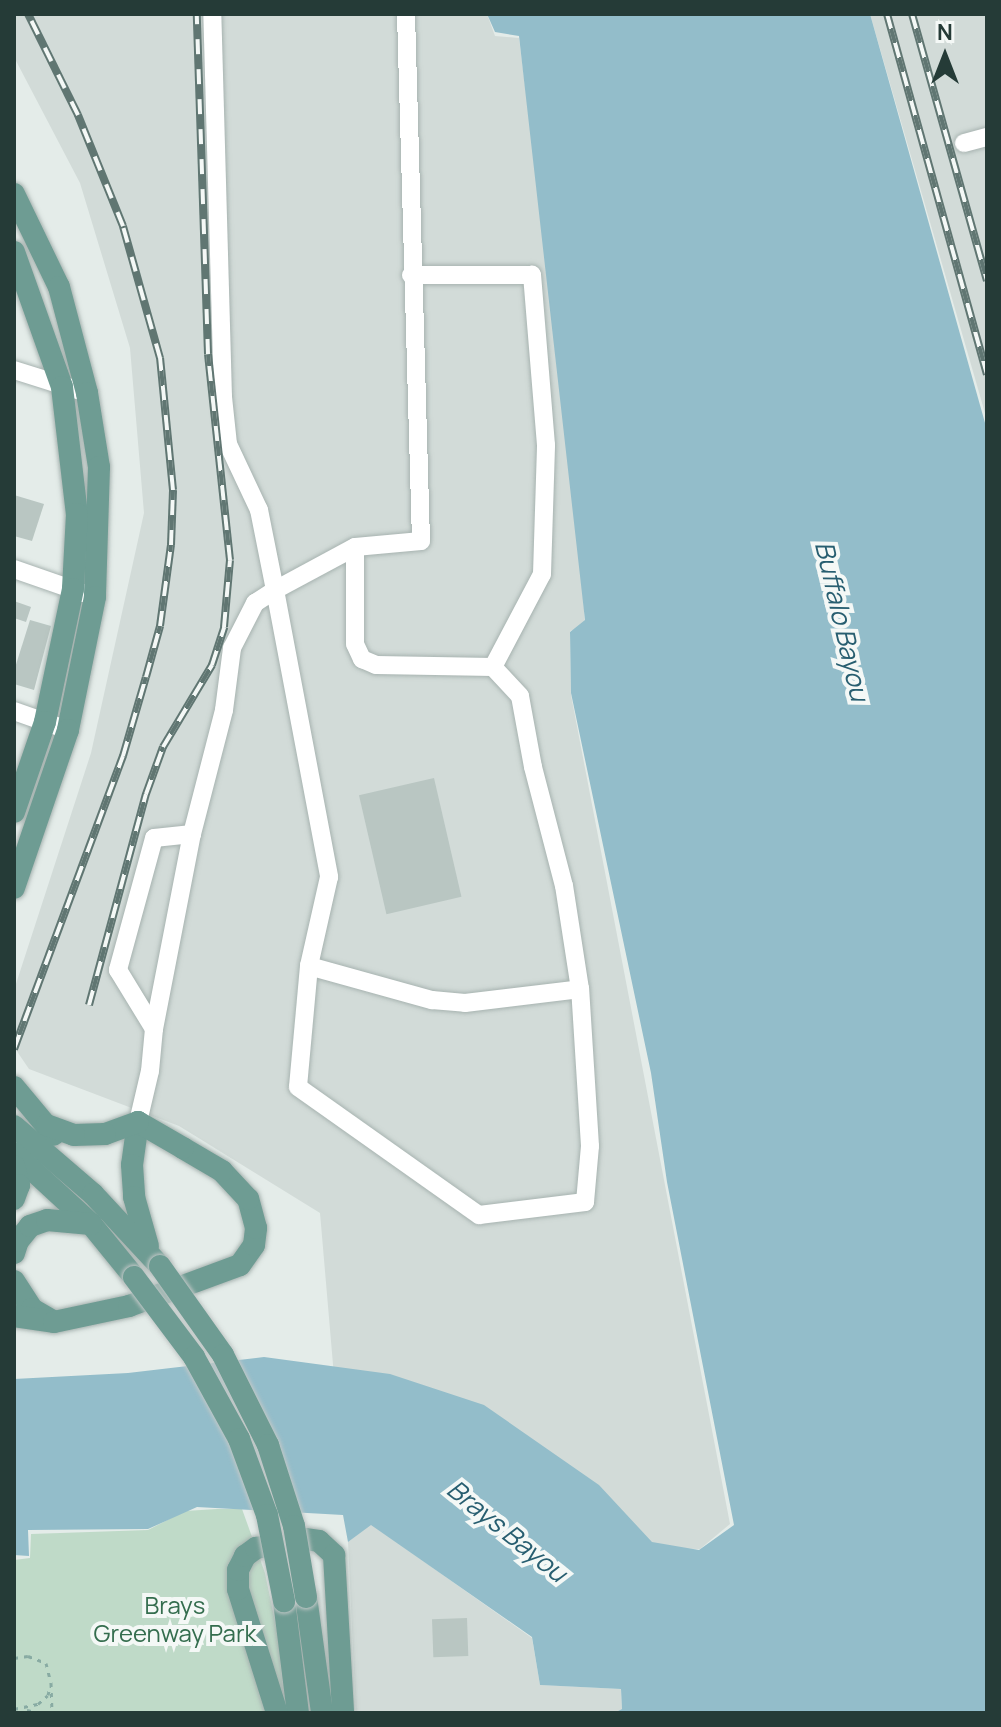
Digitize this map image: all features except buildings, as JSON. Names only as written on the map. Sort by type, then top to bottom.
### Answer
[{"type":"main road","points":[[14,194],[59,287],[87,393],[99,467],[95,597],[68,730],[21,847],[14,888]]},
{"type":"main road","points":[[14,252],[62,387],[77,514],[73,589],[45,722],[14,812]]},
{"type":"main road","points":[[14,1087],[47,1125],[93,1194]]},
{"type":"main road","points":[[47,1125],[74,1135],[105,1134],[138,1122]]},
{"type":"main road","points":[[138,1122],[132,1165],[134,1197],[154,1258]]},
{"type":"main road","points":[[14,1316],[54,1322],[129,1306],[199,1283],[240,1265],[254,1245],[256,1228],[248,1199],[222,1171],[138,1122]]},
{"type":"main road","points":[[14,1126],[93,1194],[154,1258],[223,1355],[268,1445],[294,1526],[298,1713]]},
{"type":"main road","points":[[14,1153],[91,1224],[194,1357],[239,1439],[267,1515],[295,1599],[322,1713]]},
{"type":"main road","points":[[14,1166],[19,1185],[14,1199]]},
{"type":"main road","points":[[14,1253],[18,1241],[30,1226],[47,1220],[91,1224]]},
{"type":"main road","points":[[14,1281],[32,1309],[54,1322]]},
{"type":"main road","points":[[277,1713],[238,1589],[238,1570],[245,1556],[256,1548],[305,1539],[319,1541],[334,1555],[343,1713]]},
{"type":"street","points":[[212,14],[223,397],[228,444],[259,510],[329,877],[309,966],[298,1087],[479,1215],[585,1202],[590,1146],[580,989],[564,886],[533,767],[520,696],[493,667],[376,665],[362,659],[355,644],[355,547]]},
{"type":"street","points":[[138,1122],[192,834],[224,710],[232,648],[255,603],[275,590],[355,547],[421,541],[411,275],[406,14]]},
{"type":"street","points":[[964,143],[987,137]]},
{"type":"street","points":[[411,275],[532,275],[546,445],[542,574],[493,667]]},
{"type":"street","points":[[14,370],[87,393]]},
{"type":"street","points":[[14,569],[95,597]]},
{"type":"street","points":[[14,711],[68,730]]},
{"type":"street","points":[[154,1029],[118,970],[154,838],[192,834]]},
{"type":"street","points":[[309,966],[432,1000],[465,1003],[580,989]]},
{"type":"path","points":[[14,1658],[28,1656],[46,1663],[51,1683],[52,1713]]},
{"type":"path","points":[[23,1709],[43,1700],[51,1683]]},
{"type":"path","points":[[14,1709],[40,1713]]},
{"type":"shaded area","points":[[14,14],[487,14],[495,36],[519,38],[577,494],[585,625],[570,631],[571,695],[730,1524],[700,1549],[647,1548],[334,1376],[320,1213],[179,1126],[29,1069],[14,1047],[14,990],[91,753],[144,513],[130,348],[80,183],[14,57]]},
{"type":"shaded area","points":[[870,14],[987,14],[987,420]]},
{"type":"shaded area","points":[[371,1524],[532,1638],[540,1685],[621,1689],[622,1709],[614,1713],[356,1713],[348,1542]]},
{"type":"green space","name":"Brays Greenway Park","points":[[242,1509],[265,1573],[278,1636],[285,1713],[14,1713],[14,1560],[30,1558],[31,1534],[148,1530],[185,1511]]},
{"type":"water","points":[[487,14],[870,14],[987,430],[987,1713],[614,1713],[622,1709],[621,1689],[540,1685],[532,1637],[371,1525],[348,1542],[343,1515],[197,1507],[148,1529],[28,1530],[29,1556],[14,1555],[14,1379],[128,1373],[264,1357],[390,1374],[484,1405],[599,1485],[652,1542],[699,1550],[734,1525],[667,1182],[651,1073],[571,693],[570,632],[585,620],[519,36],[495,32]]},
{"type":"railway","points":[[14,1049],[123,756],[146,677],[160,626],[171,545],[173,490],[160,358],[123,226],[78,115],[28,14]]},
{"type":"railway","points":[[89,1005],[146,794],[163,747],[212,665],[224,627],[230,560],[208,354],[197,14]]},
{"type":"railway","points":[[887,14],[987,374]]},
{"type":"railway","points":[[912,14],[987,281]]},
{"type":"water label","name":"Buffalo Bayou","points":[[842,621]]},
{"type":"water label","name":"Brays Bayou","points":[[507,1531]]}]
